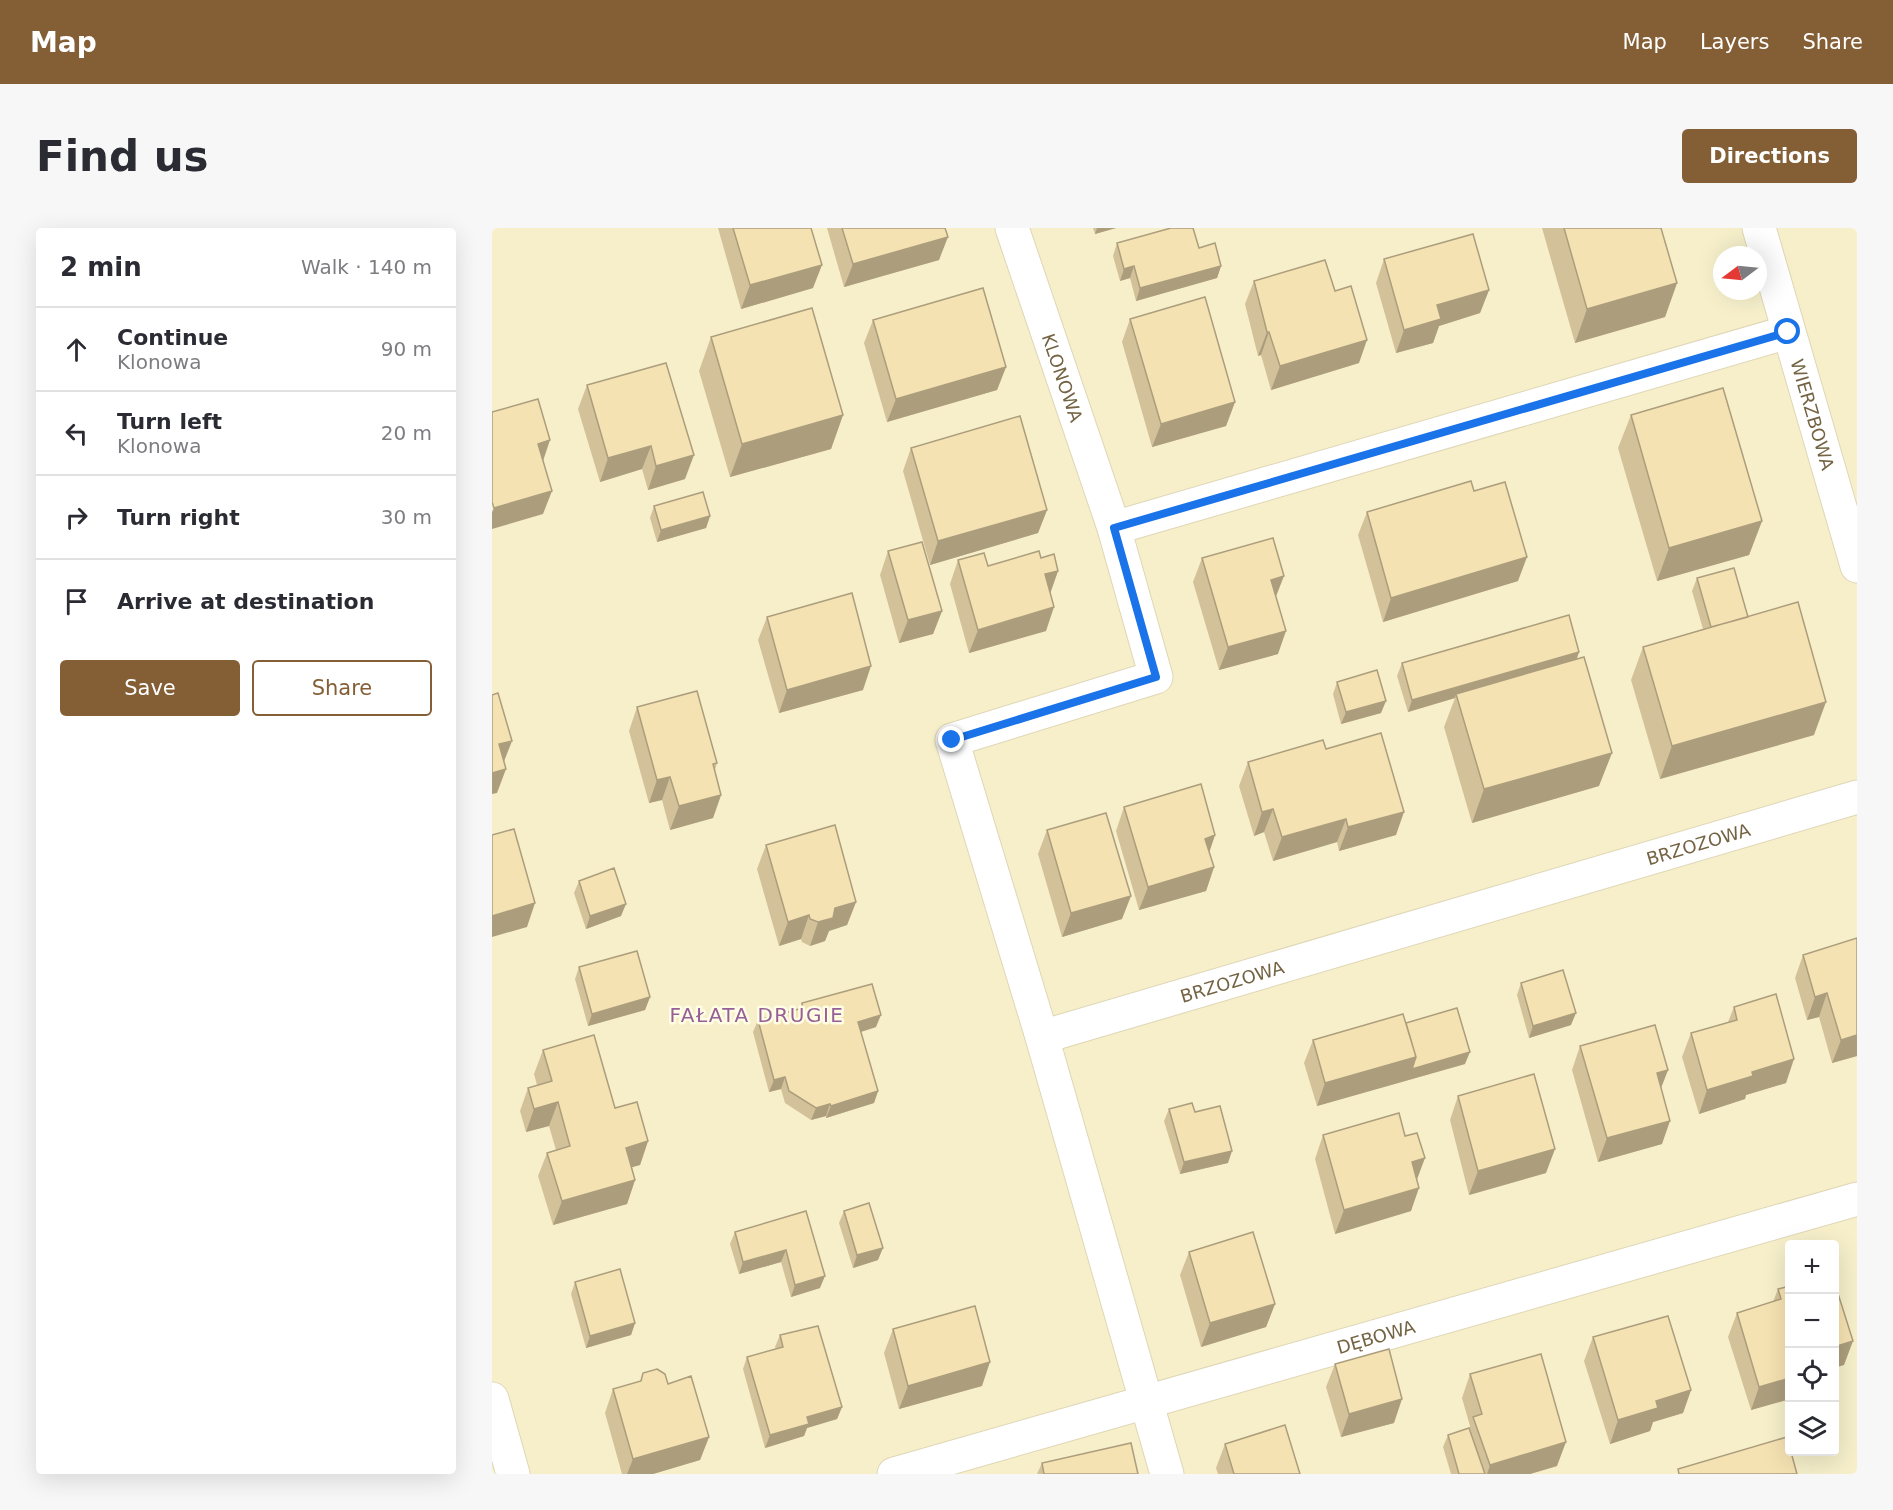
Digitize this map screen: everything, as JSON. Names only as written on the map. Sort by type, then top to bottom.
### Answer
[{"type":"street","name":"KLONOWA","points":[[1012,228],[1114,528],[1156,677],[952,740],[1042,1037]]},
{"type":"street","name":"WIERZBOWA","points":[[1759,228],[1857,566]]},
{"type":"street","points":[[1114,528],[1788,332]]},
{"type":"street","name":"BRZOZOWA","points":[[1042,1037],[1857,797]]},
{"type":"street","points":[[1042,1037],[1167,1474]]},
{"type":"street","name":"DĘBOWA","points":[[894,1474],[1857,1199]]},
{"type":"street","points":[[492,1399],[513,1474]]},
{"type":"shaded area","points":[[492,228],[1857,228],[1857,1474],[492,1474]]},
{"type":"building","points":[[733,228],[811,228],[822,265],[750,285]]},
{"type":"building","points":[[842,228],[945,228],[948,237],[853,264]]},
{"type":"building","points":[[1171,228],[1193,228],[1199,248],[1215,243],[1221,266],[1140,288],[1134,266],[1124,269],[1117,243]]},
{"type":"building","points":[[1564,228],[1661,228],[1677,283],[1587,309]]},
{"type":"building","points":[[1473,234],[1489,290],[1437,305],[1441,319],[1404,330],[1384,259]]},
{"type":"building","points":[[1325,260],[1335,291],[1351,286],[1367,340],[1280,366],[1269,332],[1267,332],[1254,281]]},
{"type":"building","points":[[983,288],[1006,367],[896,399],[873,320]]},
{"type":"building","points":[[1205,297],[1235,402],[1161,424],[1130,319]]},
{"type":"building","points":[[812,308],[843,415],[742,444],[711,337]]},
{"type":"building","points":[[666,363],[694,455],[656,466],[651,446],[608,458],[587,385]]},
{"type":"building","points":[[1723,388],[1762,521],[1669,548],[1631,415]]},
{"type":"building","points":[[538,399],[550,440],[538,444],[552,491],[494,508],[492,502],[492,412]]},
{"type":"building","points":[[1020,416],[1047,510],[938,541],[911,448]]},
{"type":"building","points":[[1471,481],[1474,491],[1505,482],[1527,557],[1391,598],[1367,512]]},
{"type":"building","points":[[703,492],[710,516],[661,530],[654,506]]},
{"type":"building","points":[[1273,538],[1284,576],[1271,580],[1286,631],[1228,647],[1202,558]]},
{"type":"building","points":[[922,542],[942,611],[908,620],[888,551]]},
{"type":"building","points":[[1039,551],[1041,558],[1054,554],[1058,571],[1045,574],[1054,607],[978,630],[958,560],[984,553],[988,566]]},
{"type":"building","points":[[1734,568],[1748,617],[1711,627],[1697,578]]},
{"type":"building","points":[[852,593],[871,666],[787,690],[767,617]]},
{"type":"building","points":[[1798,602],[1826,702],[1672,746],[1643,647]]},
{"type":"building","points":[[1569,615],[1579,652],[1412,700],[1402,663]]},
{"type":"building","points":[[1584,657],[1612,753],[1484,789],[1456,694]]},
{"type":"building","points":[[1377,670],[1386,701],[1346,712],[1337,682]]},
{"type":"building","points":[[697,691],[717,763],[713,764],[721,795],[679,806],[670,777],[657,780],[637,707]]},
{"type":"building","points":[[498,693],[512,741],[499,744],[506,769],[492,773],[492,695]]},
{"type":"building","points":[[1381,733],[1404,812],[1348,827],[1346,819],[1282,837],[1273,809],[1262,812],[1248,762],[1323,740],[1326,749]]},
{"type":"building","points":[[1201,784],[1215,835],[1205,839],[1214,867],[1148,887],[1124,807]]},
{"type":"building","points":[[1106,813],[1131,896],[1071,913],[1047,830]]},
{"type":"building","points":[[835,825],[856,902],[835,908],[833,918],[818,922],[810,919],[809,915],[788,922],[766,845]]},
{"type":"building","points":[[514,829],[535,903],[492,916],[492,835]]},
{"type":"building","points":[[614,868],[626,904],[590,916],[579,881]]},
{"type":"building","points":[[1857,938],[1857,1035],[1841,1040],[1827,993],[1815,997],[1803,955]]},
{"type":"building","points":[[637,951],[650,997],[592,1014],[579,967]]},
{"type":"building","points":[[1563,970],[1576,1013],[1533,1026],[1521,983]]},
{"type":"building","points":[[872,984],[881,1015],[858,1022],[878,1091],[831,1106],[830,1104],[816,1108],[789,1091],[785,1077],[774,1080],[758,1020],[803,1008],[802,1003]]},
{"type":"building","points":[[1776,994],[1794,1059],[1752,1072],[1753,1076],[1707,1090],[1691,1033],[1737,1020],[1734,1007]]},
{"type":"building","points":[[1457,1008],[1470,1052],[1412,1069],[1416,1057],[1406,1023]]},
{"type":"building","points":[[1403,1014],[1416,1057],[1325,1083],[1313,1040]]},
{"type":"building","points":[[1655,1025],[1668,1070],[1657,1073],[1670,1121],[1607,1138],[1580,1046]]},
{"type":"building","points":[[594,1035],[615,1108],[637,1102],[648,1141],[626,1148],[635,1180],[562,1201],[547,1153],[570,1146],[558,1102],[534,1109],[528,1088],[552,1081],[543,1050]]},
{"type":"building","points":[[1534,1074],[1555,1149],[1478,1171],[1458,1096]]},
{"type":"building","points":[[1192,1103],[1195,1112],[1220,1106],[1232,1151],[1184,1162],[1169,1109]]},
{"type":"building","points":[[1399,1113],[1405,1136],[1417,1133],[1425,1158],[1412,1162],[1419,1188],[1344,1210],[1323,1135]]},
{"type":"building","points":[[869,1203],[883,1248],[857,1255],[844,1211]]},
{"type":"building","points":[[806,1211],[825,1276],[795,1285],[786,1250],[743,1262],[735,1232]]},
{"type":"building","points":[[1253,1232],[1275,1304],[1210,1323],[1189,1252]]},
{"type":"building","points":[[620,1269],[635,1323],[590,1336],[575,1282]]},
{"type":"building","points":[[1785,1287],[1785,1379],[1759,1387],[1737,1313],[1781,1299],[1778,1289]]},
{"type":"building","points":[[1839,1297],[1853,1341],[1839,1345]]},
{"type":"building","points":[[975,1306],[990,1362],[908,1386],[893,1329]]},
{"type":"building","points":[[1668,1316],[1691,1390],[1656,1401],[1658,1408],[1618,1420],[1593,1337]]},
{"type":"building","points":[[818,1326],[842,1407],[807,1417],[809,1424],[770,1435],[747,1357],[783,1347],[780,1335]]},
{"type":"building","points":[[1389,1349],[1402,1399],[1349,1414],[1335,1364]]},
{"type":"building","points":[[1541,1354],[1566,1442],[1490,1465],[1473,1417],[1482,1414],[1470,1374]]},
{"type":"building","points":[[657,1369],[665,1374],[668,1384],[691,1376],[709,1437],[633,1459],[613,1389],[641,1381],[643,1373]]},
{"type":"building","points":[[1285,1425],[1300,1474],[1234,1474],[1225,1444]]},
{"type":"building","points":[[1469,1428],[1485,1474],[1459,1474],[1448,1435]]},
{"type":"building","points":[[1785,1438],[1785,1456],[1792,1456],[1797,1474],[1679,1474],[1678,1469]]},
{"type":"building","points":[[1131,1443],[1138,1474],[1044,1474],[1042,1463]]},
{"type":"district","name":"FAŁATA DRUGIE","points":[[757,1015]]},
{"type":"route","points":[[952,740],[1156,677],[1114,528],[1788,332]]}]
